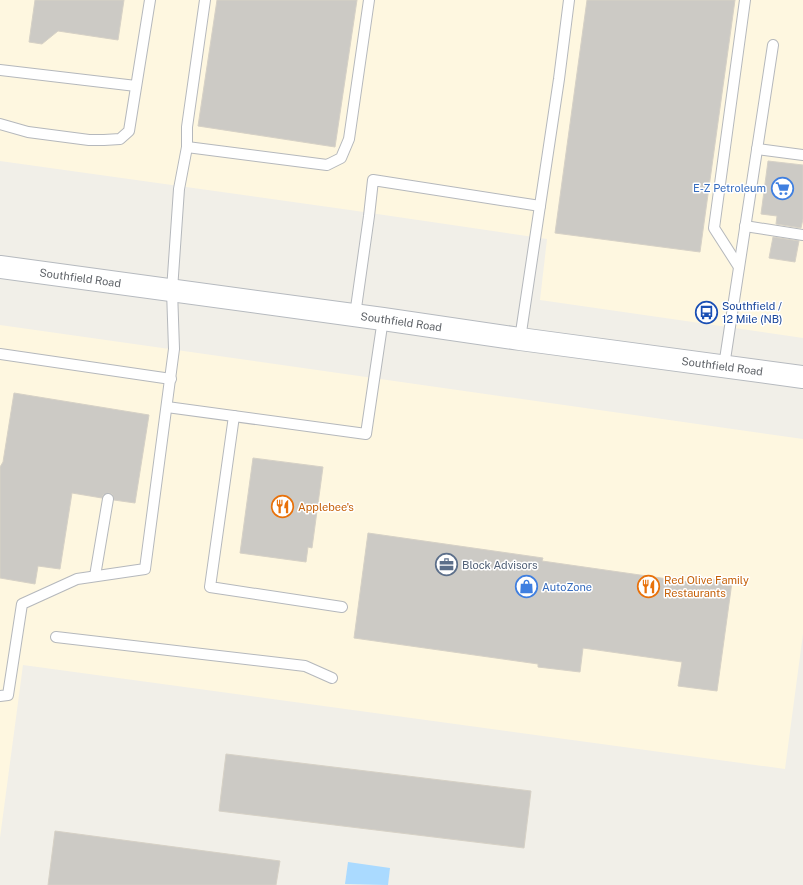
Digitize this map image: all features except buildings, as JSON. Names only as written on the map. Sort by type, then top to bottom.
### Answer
[{"type":"main road","name":"Southfield Road","points":[[0,267],[520,339],[724,366],[802,374]]},
{"type":"lane","points":[[0,124],[28,132],[90,140],[120,139],[129,131],[150,0]]},
{"type":"lane","points":[[0,696],[8,695],[22,604],[77,579],[145,569],[174,349],[172,290],[179,189],[187,147],[187,127],[205,0]]},
{"type":"lane","points":[[187,147],[327,165],[341,158],[350,139],[369,0]]},
{"type":"lane","points":[[520,339],[559,79],[569,0]]},
{"type":"lane","points":[[739,267],[714,228],[745,0]]},
{"type":"lane","points":[[724,366],[773,45]]},
{"type":"lane","points":[[0,70],[136,86]]},
{"type":"lane","points":[[757,149],[803,156]]},
{"type":"lane","points":[[355,315],[373,180],[540,206]]},
{"type":"lane","points":[[745,226],[803,235]]},
{"type":"lane","points":[[167,407],[366,434],[383,319]]},
{"type":"lane","points":[[0,354],[171,379]]},
{"type":"lane","points":[[234,416],[210,587],[342,607]]},
{"type":"lane","points":[[95,576],[108,499]]},
{"type":"lane","points":[[56,636],[305,666],[332,678]]},
{"type":"shaded area","points":[[0,0],[803,0],[803,338],[540,300],[547,239],[0,161]]},
{"type":"shaded area","points":[[0,325],[803,439],[803,634],[785,769],[23,665],[0,838]]},
{"type":"water","points":[[348,862],[390,868],[388,885],[345,884]]},
{"type":"place","name":"E-Z Petroleum","points":[[782,188]]},
{"type":"place","name":"Southfield / 12 Mile (NB)","points":[[707,312]]},
{"type":"place","name":"Applebee's","points":[[282,507]]},
{"type":"place","name":"Block Advisors","points":[[446,565]]},
{"type":"place","name":"Red Olive Family Restaurants","points":[[649,586]]},
{"type":"place","name":"AutoZone","points":[[527,587]]}]
